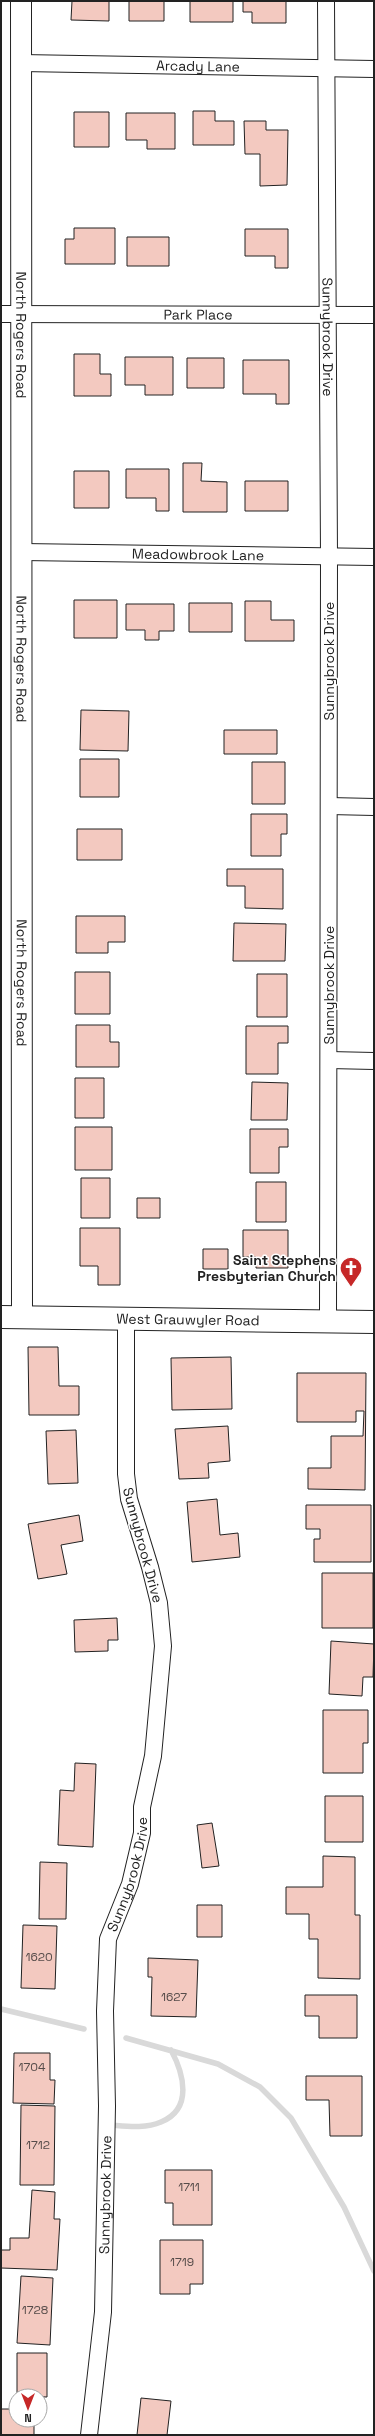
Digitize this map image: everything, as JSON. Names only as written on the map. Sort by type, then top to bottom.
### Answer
[{"type":"main road","name":"West Grauwyler Road","points":[[1,1317],[374,1322]]},
{"type":"street","name":"North Rogers Road","points":[[21,1],[22,1317]]},
{"type":"street","name":"Sunnybrook Drive","points":[[326,1],[330,806],[328,1321]]},
{"type":"street","name":"Arcady Lane","points":[[21,63],[374,69]]},
{"type":"street","name":"Park Place","points":[[1,314],[374,314]]},
{"type":"street","name":"Meadowbrook Lane","points":[[22,552],[374,557]]},
{"type":"street","points":[[330,806],[374,807]]},
{"type":"street","points":[[329,1060],[374,1061]]},
{"type":"street","name":"Sunnybrook Drive","points":[[89,2435],[103,2312],[107,2106],[105,2011],[108,1939],[130,1884],[142,1833],[142,1807],[152,1756],[163,1646],[159,1603],[150,1567],[129,1499],[126,1474],[126,1318]]},
{"type":"building","points":[[72,1],[109,1],[109,21],[71,20]]},
{"type":"building","points":[[129,1],[164,1],[164,21],[129,21]]},
{"type":"building","points":[[190,1],[233,1],[233,22],[190,22]]},
{"type":"building","points":[[243,1],[286,1],[286,23],[252,23],[252,12],[243,12]]},
{"type":"building","points":[[193,111],[215,111],[215,121],[234,121],[234,145],[193,145]]},
{"type":"building","points":[[74,112],[109,112],[109,147],[74,147]]},
{"type":"building","points":[[126,113],[175,113],[175,149],[147,149],[147,140],[126,140]]},
{"type":"building","points":[[244,121],[266,121],[266,130],[288,130],[287,185],[260,186],[260,154],[245,154]]},
{"type":"building","points":[[74,228],[115,228],[115,264],[65,264],[65,239],[74,239]]},
{"type":"building","points":[[245,229],[288,229],[288,268],[275,268],[275,256],[245,256]]},
{"type":"building","points":[[127,237],[169,237],[169,266],[127,266]]},
{"type":"building","points":[[74,354],[100,354],[100,374],[111,374],[111,396],[74,396]]},
{"type":"building","points":[[125,357],[173,357],[173,395],[145,395],[145,385],[125,385]]},
{"type":"building","points":[[187,358],[224,358],[224,388],[187,388]]},
{"type":"building","points":[[243,360],[289,360],[289,404],[276,404],[276,394],[243,394]]},
{"type":"building","points":[[183,463],[202,463],[201,481],[227,482],[227,512],[183,512]]},
{"type":"building","points":[[126,469],[169,469],[169,511],[156,511],[156,498],[126,498]]},
{"type":"building","points":[[74,471],[109,471],[109,508],[74,508]]},
{"type":"building","points":[[245,481],[288,481],[288,511],[245,511]]},
{"type":"building","points":[[74,600],[117,600],[117,638],[74,638]]},
{"type":"building","points":[[245,601],[271,601],[271,620],[294,620],[294,641],[245,641]]},
{"type":"building","points":[[189,603],[232,603],[232,632],[189,632]]},
{"type":"building","points":[[126,604],[174,604],[174,631],[159,631],[159,640],[145,640],[145,630],[126,630]]},
{"type":"building","points":[[81,710],[129,711],[128,751],[80,750]]},
{"type":"building","points":[[224,730],[277,730],[277,754],[224,754]]},
{"type":"building","points":[[80,759],[119,759],[119,797],[80,797]]},
{"type":"building","points":[[252,762],[285,762],[285,804],[252,804]]},
{"type":"building","points":[[251,814],[287,814],[287,834],[281,834],[281,856],[251,856]]},
{"type":"building","points":[[77,829],[122,829],[122,860],[77,860]]},
{"type":"building","points":[[227,869],[283,869],[283,909],[245,908],[245,886],[227,886]]},
{"type":"building","points":[[76,916],[125,916],[125,942],[108,942],[108,953],[76,953]]},
{"type":"building","points":[[234,923],[286,924],[285,961],[233,961]]},
{"type":"building","points":[[75,972],[110,972],[110,1014],[75,1014]]},
{"type":"building","points":[[257,974],[287,974],[287,1017],[257,1017]]},
{"type":"building","points":[[76,1025],[110,1025],[110,1042],[119,1042],[119,1067],[76,1067]]},
{"type":"building","points":[[246,1026],[288,1026],[288,1043],[278,1043],[278,1074],[246,1074]]},
{"type":"building","points":[[75,1078],[104,1078],[104,1118],[75,1118]]},
{"type":"building","points":[[252,1082],[288,1083],[287,1120],[251,1120]]},
{"type":"building","points":[[75,1127],[112,1127],[112,1170],[75,1170]]},
{"type":"building","points":[[250,1129],[288,1129],[288,1147],[279,1147],[279,1173],[250,1173]]},
{"type":"building","points":[[81,1178],[110,1178],[110,1218],[81,1218]]},
{"type":"building","points":[[256,1182],[286,1182],[286,1222],[256,1222]]},
{"type":"building","points":[[137,1198],[160,1198],[160,1218],[137,1218]]},
{"type":"building","points":[[80,1228],[120,1228],[120,1285],[98,1285],[98,1266],[80,1266]]},
{"type":"building","points":[[243,1230],[288,1230],[288,1268],[256,1268],[256,1257],[243,1257]]},
{"type":"building","points":[[203,1249],[228,1249],[228,1269],[203,1269]]},
{"type":"building","points":[[28,1347],[58,1347],[59,1386],[79,1386],[79,1415],[29,1415]]},
{"type":"building","points":[[231,1357],[232,1409],[172,1410],[171,1358]]},
{"type":"building","points":[[297,1373],[366,1373],[365,1490],[308,1489],[308,1468],[331,1468],[331,1436],[363,1436],[364,1411],[356,1411],[356,1422],[297,1422]]},
{"type":"building","points":[[228,1426],[230,1461],[208,1463],[209,1478],[179,1479],[175,1429]]},
{"type":"building","points":[[76,1430],[78,1483],[48,1484],[46,1431]]},
{"type":"building","points":[[217,1499],[220,1535],[238,1533],[240,1557],[192,1562],[187,1502]]},
{"type":"building","points":[[306,1505],[371,1505],[371,1562],[314,1562],[314,1539],[320,1539],[320,1529],[306,1529]]},
{"type":"building","points":[[79,1515],[83,1541],[61,1545],[67,1574],[38,1579],[28,1524]]},
{"type":"building","points":[[322,1573],[373,1573],[373,1628],[322,1628]]},
{"type":"building","points":[[117,1618],[118,1640],[108,1640],[108,1651],[75,1652],[74,1620]]},
{"type":"building","points":[[331,1641],[374,1644],[373,1677],[363,1677],[362,1696],[329,1694]]},
{"type":"building","points":[[323,1710],[368,1710],[368,1743],[363,1743],[363,1773],[323,1773]]},
{"type":"building","points":[[75,1763],[96,1764],[93,1847],[58,1845],[60,1790],[74,1791]]},
{"type":"building","points":[[325,1796],[363,1796],[363,1842],[325,1842]]},
{"type":"building","points":[[212,1823],[219,1866],[202,1868],[197,1825]]},
{"type":"building","points":[[323,1856],[355,1857],[355,1915],[360,1915],[360,1979],[318,1978],[318,1939],[309,1939],[309,1914],[286,1914],[286,1887],[323,1887]]},
{"type":"building","points":[[40,1862],[67,1863],[66,1919],[39,1919]]},
{"type":"building","points":[[197,1905],[222,1905],[222,1937],[197,1937]]},
{"type":"building","points":[[23,1925],[57,1926],[55,1989],[21,1988]]},
{"type":"building","points":[[148,1958],[198,1960],[196,2017],[151,2016],[152,1977],[148,1977]]},
{"type":"building","points":[[305,1995],[357,1995],[357,2038],[319,2038],[319,2016],[305,2016]]},
{"type":"building","points":[[14,2053],[50,2053],[50,2080],[55,2080],[54,2104],[13,2103]]},
{"type":"building","points":[[306,2076],[362,2076],[362,2136],[330,2136],[329,2100],[306,2100]]},
{"type":"building","points":[[21,2105],[55,2106],[54,2185],[20,2185]]},
{"type":"building","points":[[165,2170],[212,2170],[212,2225],[173,2225],[173,2203],[165,2203]]},
{"type":"building","points":[[32,2190],[55,2192],[54,2219],[60,2219],[57,2270],[1,2268],[1,2250],[10,2250],[10,2238],[29,2238]]},
{"type":"building","points":[[160,2240],[203,2240],[203,2284],[190,2284],[190,2294],[160,2294]]},
{"type":"building","points":[[21,2276],[53,2278],[50,2345],[17,2343]]},
{"type":"building","points":[[17,2353],[47,2353],[47,2388],[17,2388]]},
{"type":"building","points":[[141,2398],[171,2401],[167,2435],[137,2435]]},
{"type":"building","points":[[1,2409],[8,2409],[8,2428],[34,2428],[34,2435],[1,2435]]},
{"type":"waterway","points":[[1,2009],[84,2029]]},
{"type":"waterway","points":[[126,2038],[218,2064],[260,2087],[291,2118],[344,2207],[374,2271]]},
{"type":"waterway","points":[[109,2125],[148,2126],[161,2122],[171,2116],[178,2109],[182,2100],[182,2080],[176,2059],[171,2050]]},
{"type":"place","name":"Saint Stephens Presbyterian Church","points":[[351,1288]]}]
